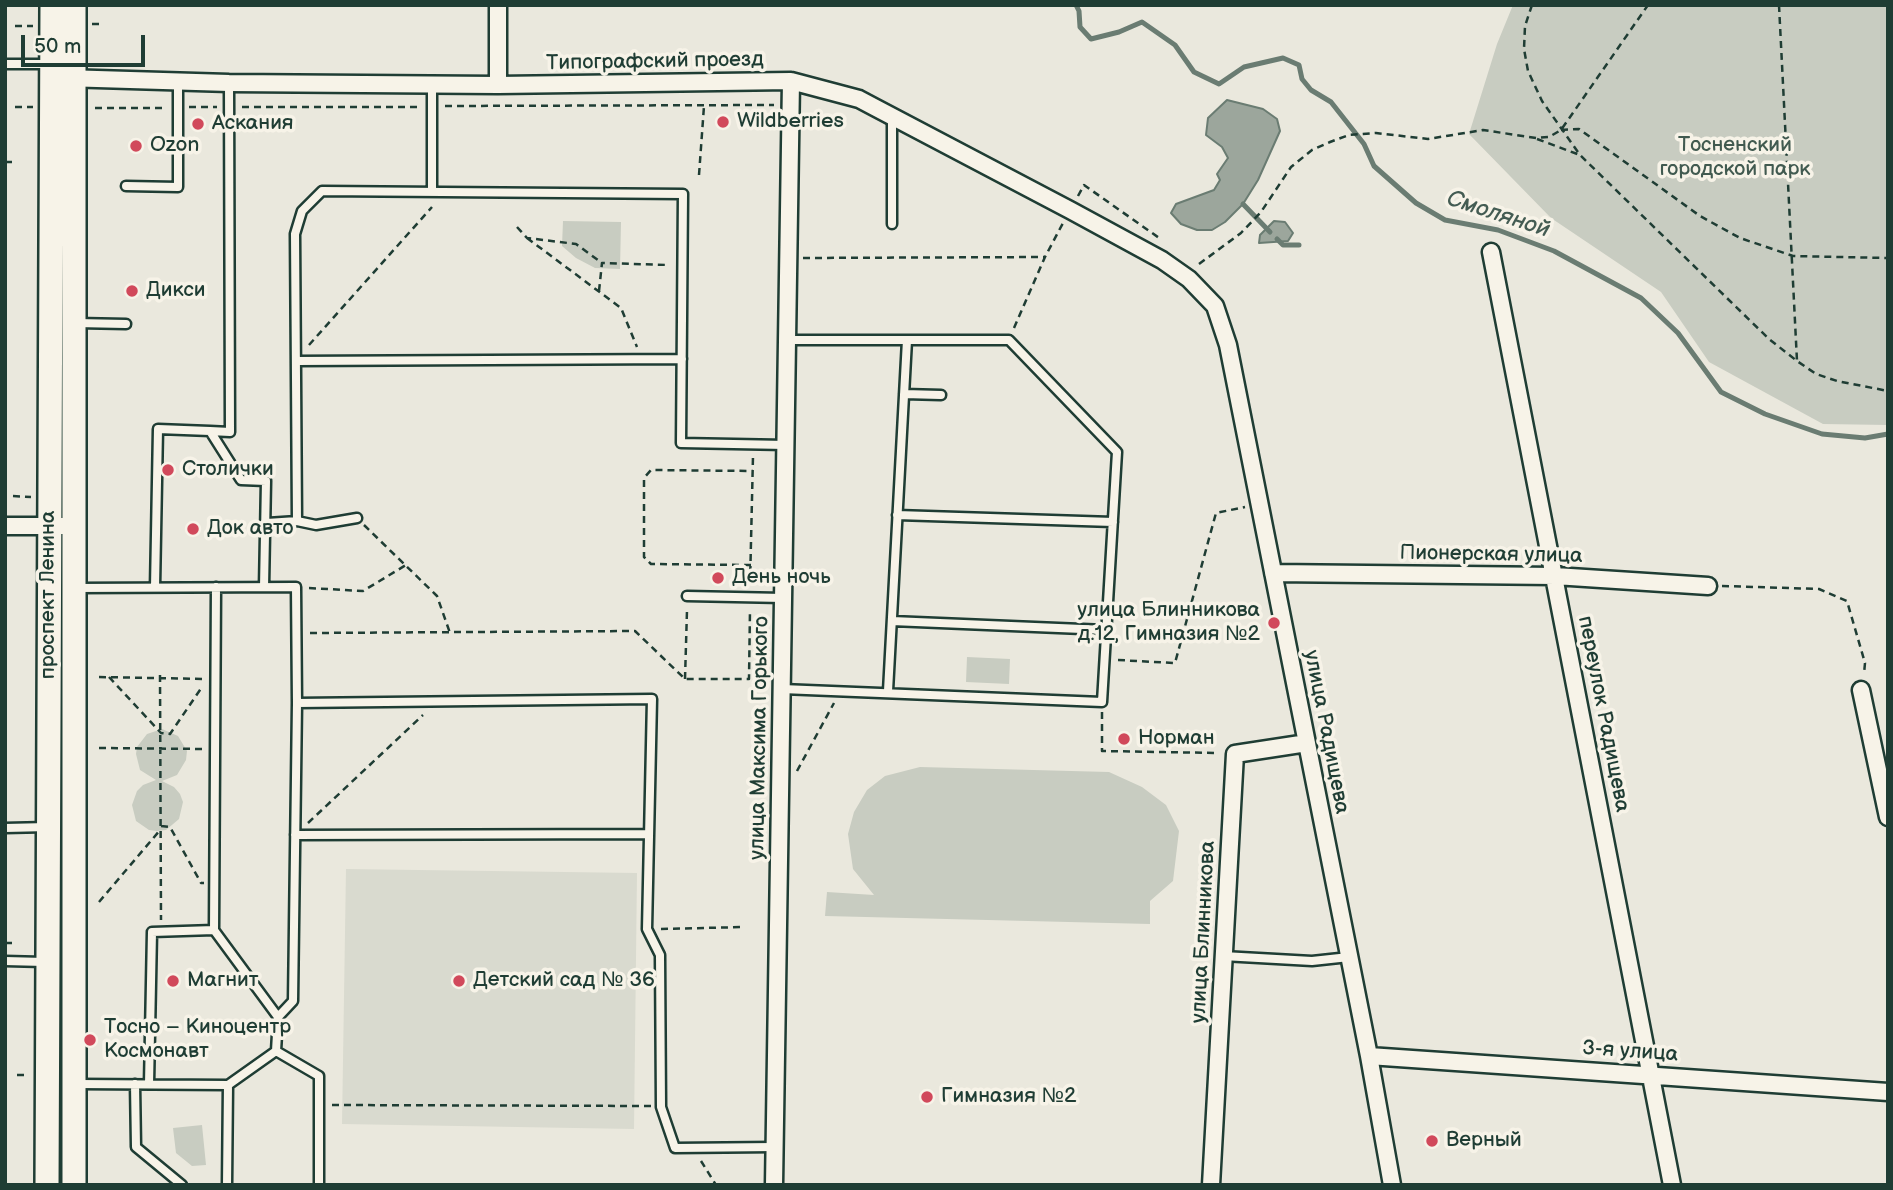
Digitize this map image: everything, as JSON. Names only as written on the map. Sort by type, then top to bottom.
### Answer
[{"type":"main road","name":"проспект Ленина","points":[[47,1185],[52,5]]},
{"type":"main road","name":"проспект Ленина","points":[[74,1185],[75,5]]},
{"type":"street","points":[[498,5],[498,85]]},
{"type":"street","name":"Типографский проезд","points":[[51,70],[75,78],[229,83],[498,85],[791,81],[859,99],[954,147],[1162,260],[1205,293]]},
{"type":"street","name":"улица Максима Горького","points":[[774,1185],[791,81]]},
{"type":"street","name":"переулок Радищева","points":[[1491,252],[1672,1185]]},
{"type":"street","name":"улица Радищева","points":[[1205,293],[1215,306],[1228,345],[1369,1055],[1392,1185]]},
{"type":"street","points":[[5,526],[75,526]]},
{"type":"street","name":"Пионерская улица","points":[[1273,573],[1555,576],[1708,586]]},
{"type":"street","points":[[1861,690],[1888,817]]},
{"type":"street","points":[[1235,754],[1307,743]]},
{"type":"street","name":"улица Блинникова","points":[[1210,1185],[1235,754]]},
{"type":"street","name":"3-я улица","points":[[1369,1055],[1888,1092]]},
{"type":"lane","points":[[5,64],[51,70]]},
{"type":"lane","points":[[126,186],[178,187],[178,81]]},
{"type":"lane","points":[[155,587],[158,429],[230,432],[229,83]]},
{"type":"lane","points":[[432,84],[432,192]]},
{"type":"lane","points":[[892,116],[892,224]]},
{"type":"lane","points":[[297,521],[295,234],[302,211],[323,191],[683,194],[681,443],[786,444]]},
{"type":"lane","points":[[75,323],[126,324]]},
{"type":"lane","points":[[782,688],[1102,702],[1117,452],[1009,340],[787,340]]},
{"type":"lane","points":[[888,691],[906,340]]},
{"type":"lane","points":[[296,361],[682,359]]},
{"type":"lane","points":[[904,394],[941,395]]},
{"type":"lane","points":[[210,430],[241,480],[266,481],[264,587]]},
{"type":"lane","points":[[897,515],[1112,523]]},
{"type":"lane","points":[[267,523],[297,521],[316,525],[357,518]]},
{"type":"lane","points":[[216,587],[214,930],[278,1017],[276,1051]]},
{"type":"lane","points":[[75,588],[296,587],[293,1001],[278,1017]]},
{"type":"lane","points":[[687,596],[783,598]]},
{"type":"lane","points":[[892,621],[1106,630]]},
{"type":"lane","points":[[297,703],[652,699],[647,929],[660,955],[661,1107],[675,1148],[775,1147]]},
{"type":"lane","points":[[5,828],[48,828]]},
{"type":"lane","points":[[295,835],[649,834]]},
{"type":"lane","points":[[149,1084],[152,932],[214,930]]},
{"type":"lane","points":[[1223,956],[1312,961],[1349,957]]},
{"type":"lane","points":[[5,961],[48,962]]},
{"type":"lane","points":[[74,1084],[228,1085],[276,1051]]},
{"type":"lane","points":[[276,1051],[319,1076],[319,1185]]},
{"type":"lane","points":[[135,1084],[136,1147],[182,1185]]},
{"type":"lane","points":[[227,1185],[228,1085]]},
{"type":"path","points":[[1532,5],[1525,26],[1524,49],[1528,71],[1542,102],[1580,155],[1769,338],[1797,361],[1816,374],[1837,381],[1888,391]]},
{"type":"path","points":[[1536,138],[1549,137],[1561,130],[1648,5]]},
{"type":"path","points":[[1779,5],[1797,361]]},
{"type":"path","points":[[15,26],[38,26]]},
{"type":"path","points":[[699,174],[704,106]]},
{"type":"path","points":[[15,107],[38,107]]},
{"type":"path","points":[[1198,265],[1241,233],[1261,212],[1291,167],[1312,149],[1349,135],[1376,133],[1429,139],[1483,130],[1536,138],[1580,155]]},
{"type":"path","points":[[1561,130],[1579,130],[1700,216],[1740,238],[1793,256],[1888,258]]},
{"type":"path","points":[[5,162],[15,162]]},
{"type":"path","points":[[1084,185],[1163,241]]},
{"type":"path","points":[[296,361],[432,207]]},
{"type":"path","points":[[517,227],[527,238],[621,308],[642,359]]},
{"type":"path","points":[[527,238],[576,244],[602,263],[683,266]]},
{"type":"path","points":[[789,258],[1045,257],[1009,340]]},
{"type":"path","points":[[599,291],[602,263]]},
{"type":"path","points":[[296,632],[635,631],[685,679],[749,680],[753,444]]},
{"type":"path","points":[[751,565],[651,564],[644,557],[644,478],[651,470],[753,471]]},
{"type":"path","points":[[13,496],[37,497]]},
{"type":"path","points":[[1104,659],[1175,663],[1216,513],[1260,504]]},
{"type":"path","points":[[357,518],[437,596],[450,633]]},
{"type":"path","points":[[296,587],[363,591],[406,565]]},
{"type":"path","points":[[1708,586],[1819,589],[1847,601],[1865,663],[1861,690]]},
{"type":"path","points":[[685,679],[687,596]]},
{"type":"path","points":[[160,676],[161,932]]},
{"type":"path","points":[[99,677],[160,676],[208,679],[170,734],[161,733],[110,677]]},
{"type":"path","points":[[795,775],[831,711],[838,690]]},
{"type":"path","points":[[295,835],[438,702]]},
{"type":"path","points":[[1102,702],[1102,751],[1235,754]]},
{"type":"path","points":[[99,748],[215,749]]},
{"type":"path","points":[[161,827],[170,827],[201,883],[214,884]]},
{"type":"path","points":[[99,902],[161,827]]},
{"type":"path","points":[[647,929],[746,927]]},
{"type":"path","points":[[5,943],[16,943]]},
{"type":"path","points":[[17,1074],[31,1074]]},
{"type":"path","points":[[319,1105],[661,1107]]},
{"type":"path","points":[[694,1148],[716,1185]]},
{"type":"shaded area","points":[[1227,100],[1263,109],[1277,119],[1280,131],[1258,180],[1243,204],[1225,222],[1212,230],[1197,230],[1181,224],[1171,213],[1176,204],[1214,190],[1220,180],[1217,174],[1228,158],[1222,147],[1206,135],[1208,118]]},
{"type":"shaded area","points":[[1274,221],[1285,222],[1293,233],[1288,241],[1259,243],[1260,235]]},
{"type":"shaded area","points":[[346,869],[637,873],[634,1129],[342,1124]]},
{"type":"green space","name":"Тосненский городской парк","points":[[1513,5],[1888,5],[1888,425],[1823,424],[1709,362],[1661,292],[1551,218],[1469,134],[1497,44]]},
{"type":"green space","points":[[563,221],[621,222],[620,269],[595,268],[576,258],[562,246]]},
{"type":"green space","points":[[967,657],[1010,659],[1009,684],[966,682]]},
{"type":"green space","points":[[162,729],[178,736],[187,751],[186,760],[177,775],[162,781],[174,787],[180,794],[183,802],[179,819],[166,830],[157,831],[149,830],[136,821],[132,805],[137,791],[143,785],[156,780],[140,770],[137,747],[147,734]]},
{"type":"green space","points":[[920,767],[1109,772],[1142,787],[1166,805],[1179,831],[1173,881],[1150,901],[1150,924],[825,916],[827,892],[874,895],[853,869],[848,834],[854,812],[867,790],[885,776]]},
{"type":"green space","points":[[202,1125],[206,1165],[192,1166],[176,1153],[173,1128]]},
{"type":"waterway","name":"Смоляной","points":[[1076,5],[1080,27],[1091,39],[1119,32],[1142,22],[1175,45],[1194,72],[1219,84],[1244,67],[1283,58],[1299,65],[1302,79],[1311,90],[1331,102],[1364,144],[1374,166],[1416,203],[1445,220],[1498,230],[1554,251],[1641,298],[1678,333],[1721,392],[1765,414],[1822,434],[1865,438],[1888,434]]},
{"type":"waterway","points":[[1243,204],[1270,232]]},
{"type":"waterway","points":[[1277,239],[1283,245],[1299,245]]},
{"type":"place","name":"Wildberries","points":[[723,122]]},
{"type":"place","name":"Аскания","points":[[198,124]]},
{"type":"place","name":"Ozon","points":[[136,146]]},
{"type":"place","name":"Дикси","points":[[132,291]]},
{"type":"place","name":"Столички","points":[[168,470]]},
{"type":"place","name":"Док авто","points":[[193,529]]},
{"type":"place","name":"День ночь","points":[[718,578]]},
{"type":"place","name":"улица Блинникова д.12, Гимназия №2","points":[[1274,623]]},
{"type":"place","name":"Норман","points":[[1124,739]]},
{"type":"place","name":"Магнит","points":[[173,981]]},
{"type":"place","name":"Детский сад № 36","points":[[459,981]]},
{"type":"place","name":"Тосно – Киноцентр Космонавт","points":[[90,1040]]},
{"type":"place","name":"Гимназия №2","points":[[927,1097]]},
{"type":"place","name":"Верный","points":[[1432,1141]]}]
